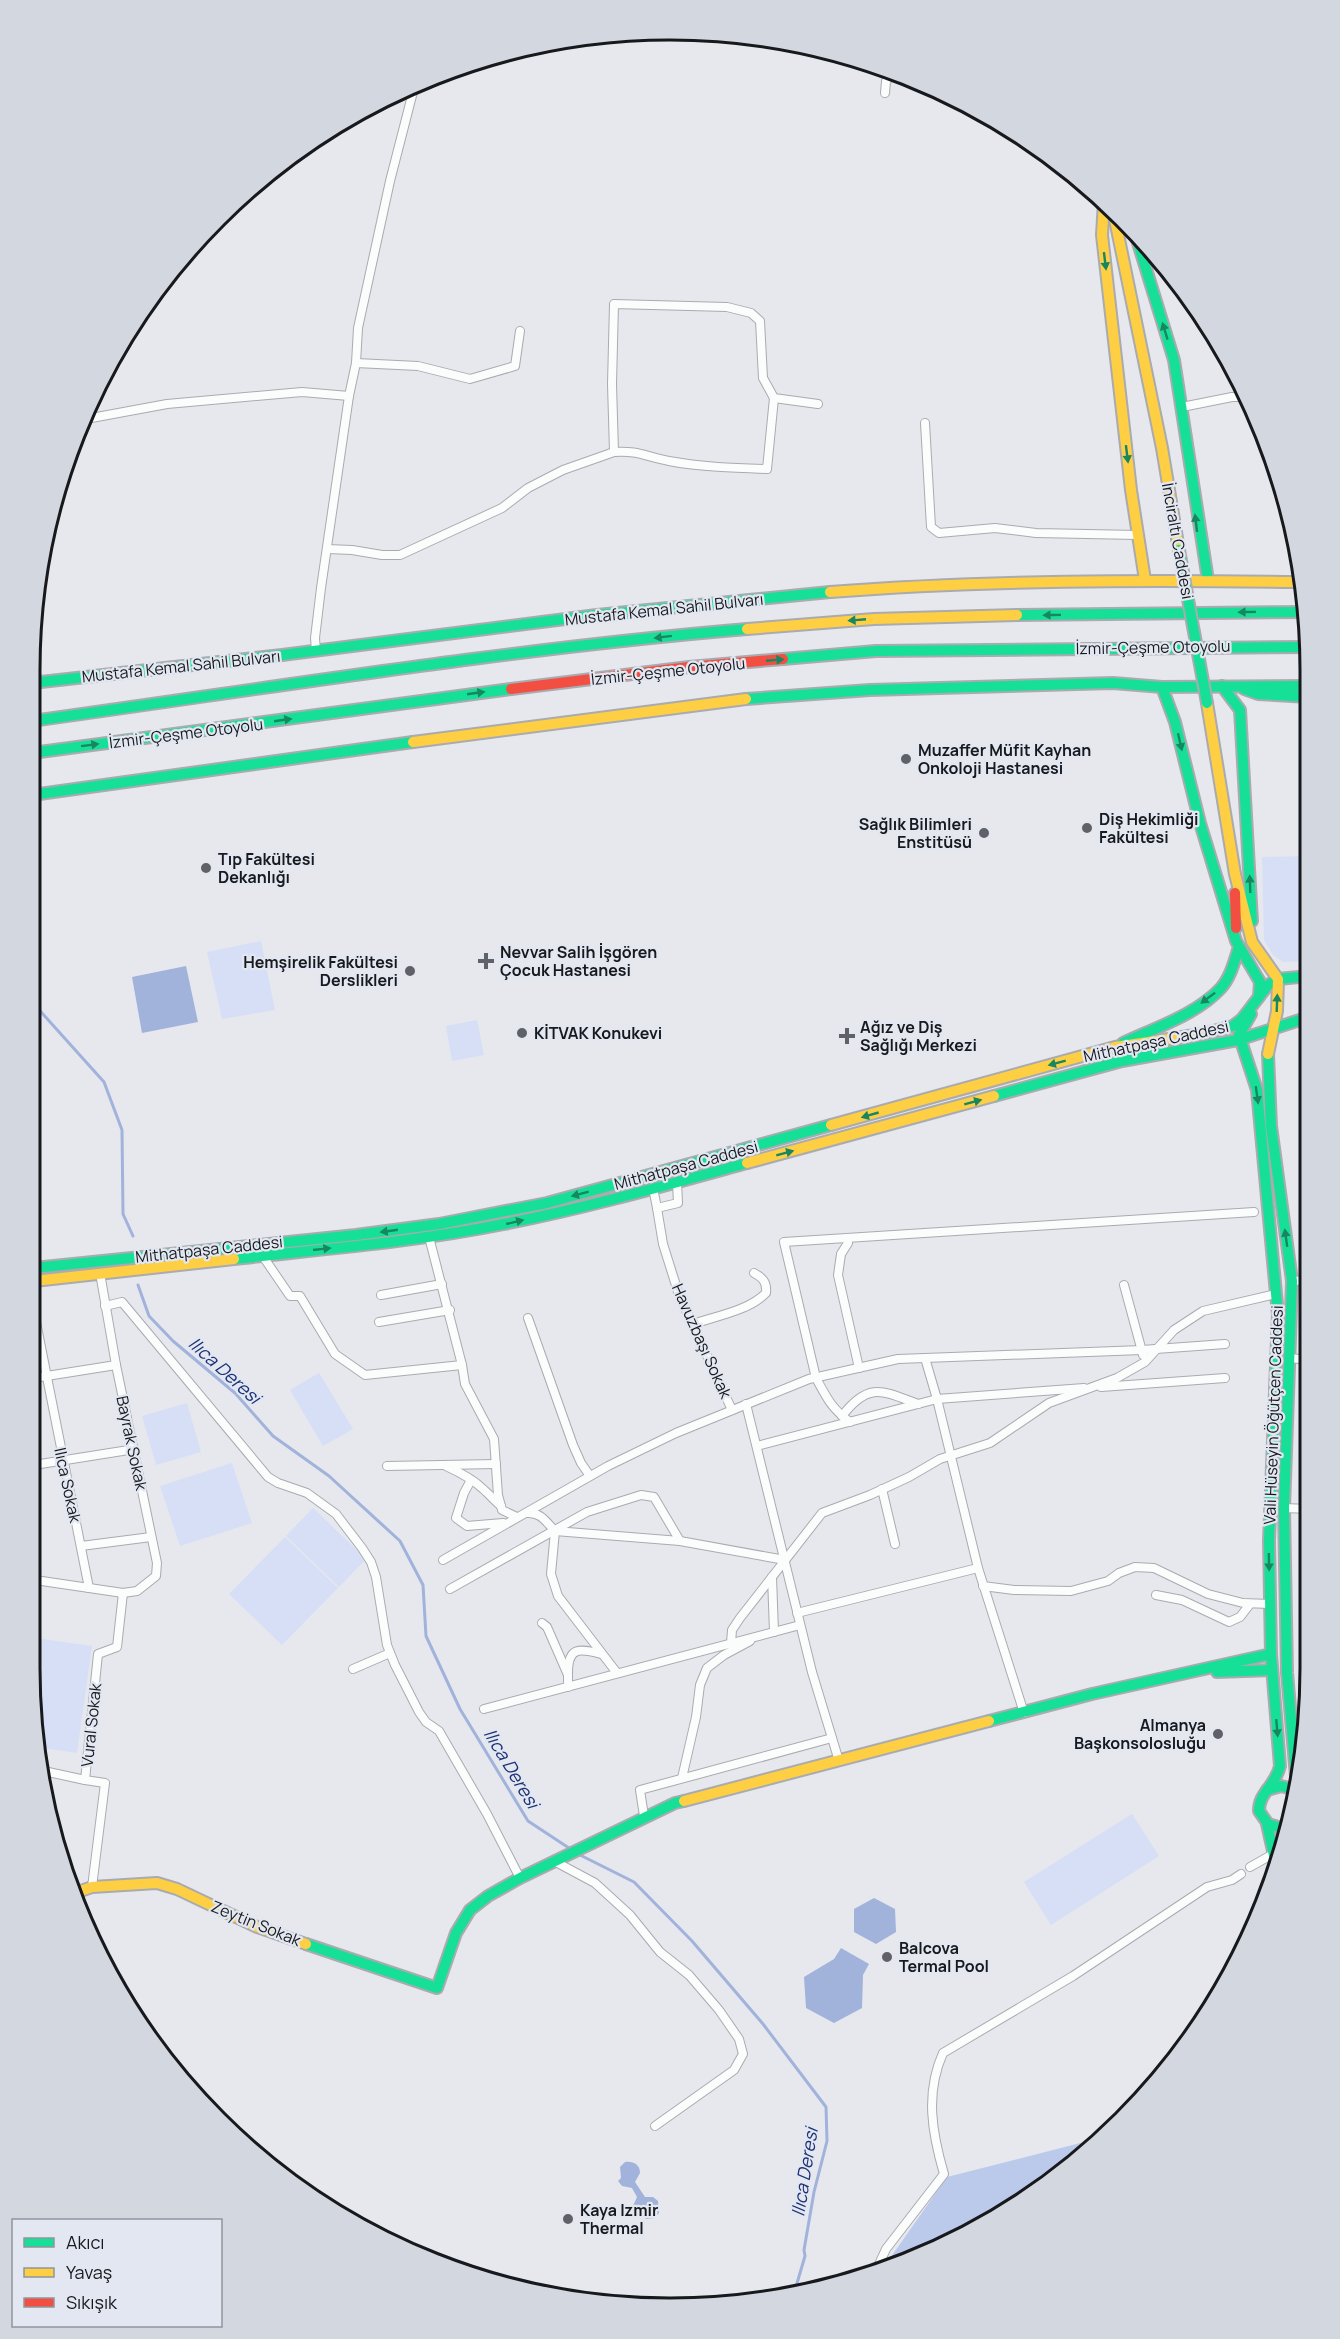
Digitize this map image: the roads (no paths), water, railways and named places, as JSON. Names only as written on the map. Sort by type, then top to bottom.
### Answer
[{"type":"main road","points":[[1103,214],[1102,235],[1145,580]]},
{"type":"main road","name":"İnciraltı Caddesi","points":[[1116,226],[1162,448],[1235,874]]},
{"type":"main road","points":[[1141,253],[1173,357],[1182,407],[1197,532],[1208,580]]},
{"type":"main road","name":"Mustafa Kemal Sahil Bulvarı","points":[[40,682],[316,651],[597,615],[876,589],[990,583],[1145,580],[1293,582]]},
{"type":"main road","name":"İzmir-Çeşme Otoyolu","points":[[40,720],[495,657],[700,633],[874,619],[1296,612]]},
{"type":"main road","name":"İzmir-Çeşme Otoyolu","points":[[40,752],[689,667],[864,652],[1114,647],[1299,647]]},
{"type":"main road","points":[[40,794],[497,731],[758,698],[870,690],[1113,683],[1162,687],[1300,686]]},
{"type":"main road","points":[[1222,686],[1240,710],[1249,845],[1252,942]]},
{"type":"main road","points":[[1235,686],[1258,694],[1300,696]]},
{"type":"main road","points":[[1162,687],[1173,713],[1190,784],[1238,948],[1259,978],[1262,990],[1238,1040]]},
{"type":"main road","points":[[1240,710],[1258,694]]},
{"type":"main road","points":[[1122,1061],[1115,1047],[1208,999],[1221,987],[1231,972],[1238,948],[1235,874]]},
{"type":"main road","points":[[1235,874],[1252,942],[1278,979]]},
{"type":"main road","name":"Mithatpaşa Caddesi","points":[[40,1267],[356,1235],[439,1224],[548,1203],[1115,1047],[1185,1038],[1233,1026],[1242,1019],[1262,990],[1278,979],[1300,977]]},
{"type":"main road","name":"Vali Hüseyin Öğütçen Caddesi","points":[[1278,979],[1277,1011],[1267,1051],[1271,1126],[1292,1281],[1284,1508],[1287,1673],[1294,1752]]},
{"type":"main road","name":"Mithatpaşa Caddesi","points":[[40,1280],[429,1237],[505,1224],[677,1182],[1122,1061],[1238,1040],[1300,1020]]},
{"type":"main road","name":"Vali Hüseyin Öğütçen Caddesi","points":[[1238,1040],[1251,1068],[1257,1090],[1278,1315],[1269,1541],[1271,1654],[1280,1766],[1277,1780],[1261,1797],[1259,1805],[1260,1814],[1267,1824]]},
{"type":"main road","points":[[520,1878],[644,1816],[675,1803],[1092,1694],[1271,1654],[1287,1673]]},
{"type":"main road","points":[[1190,1673],[1272,1670]]},
{"type":"main road","points":[[1267,1790],[1281,1786],[1288,1788]]},
{"type":"main road","points":[[1267,1824],[1279,1829]]},
{"type":"main road","points":[[1267,1824],[1272,1851]]},
{"type":"main road","name":"Zeytin Sokak","points":[[81,1891],[92,1887],[157,1883],[257,1927],[437,1988],[456,1933],[470,1910],[488,1896],[520,1878]]},
{"type":"street","points":[[885,93],[888,80]]},
{"type":"street","points":[[316,651],[315,638],[348,396],[356,363],[358,328],[412,96]]},
{"type":"street","points":[[327,549],[400,555],[502,508],[528,488],[563,470],[614,452],[631,450],[666,461],[711,467],[767,469],[774,398],[763,378],[760,321],[751,313],[727,306],[614,304],[612,384],[614,452]]},
{"type":"street","points":[[356,363],[418,366],[470,379],[515,366],[520,331]]},
{"type":"street","points":[[93,418],[167,404],[302,392],[348,396]]},
{"type":"street","points":[[1182,407],[1237,397]]},
{"type":"street","points":[[774,398],[818,404]]},
{"type":"street","points":[[925,423],[932,528],[939,533],[995,528],[1036,533],[1138,535]]},
{"type":"street","points":[[657,1208],[678,1203],[677,1182]]},
{"type":"street","name":"Havuzbaşı Sokak","points":[[653,1188],[679,1295],[732,1410]]},
{"type":"street","points":[[850,1422],[835,1410],[824,1396],[816,1378],[784,1242],[1254,1212]]},
{"type":"street","points":[[429,1237],[450,1310],[465,1384],[494,1439],[498,1496],[502,1510],[517,1517]]},
{"type":"street","points":[[846,1238],[848,1243],[841,1254],[838,1275],[859,1368]]},
{"type":"street","points":[[262,1256],[290,1296],[300,1296],[335,1354],[365,1376],[462,1365]]},
{"type":"street","name":"Bayrak Sokak","points":[[100,1273],[116,1365],[157,1563],[156,1576],[137,1591],[123,1593]]},
{"type":"street","points":[[693,1324],[744,1307],[760,1299],[766,1293],[767,1284],[754,1273]]},
{"type":"street","points":[[1292,1281],[1300,1281]]},
{"type":"street","points":[[381,1295],[442,1284]]},
{"type":"street","points":[[1124,1285],[1145,1362]]},
{"type":"street","points":[[731,1643],[732,1630],[822,1513],[882,1489],[952,1455],[990,1443],[1049,1403],[1117,1378],[1145,1362],[1174,1330],[1203,1311],[1276,1294]]},
{"type":"street","points":[[105,1306],[122,1302],[268,1477],[307,1493],[336,1514],[371,1562],[376,1577],[390,1653],[419,1712],[426,1722],[439,1731],[487,1814],[520,1878]]},
{"type":"street","points":[[379,1322],[450,1310]]},
{"type":"street","points":[[528,1318],[573,1445],[590,1476]]},
{"type":"street","points":[[443,1560],[590,1476],[676,1433],[816,1378],[898,1359],[1142,1350],[1225,1344]]},
{"type":"street","name":"Ilıca Sokak","points":[[40,1347],[89,1588]]},
{"type":"street","points":[[925,1358],[952,1455],[983,1586],[1024,1713]]},
{"type":"street","points":[[1290,1358],[1300,1359]]},
{"type":"street","points":[[40,1377],[116,1365]]},
{"type":"street","points":[[757,1446],[937,1399],[1225,1378]]},
{"type":"street","points":[[842,1416],[853,1401],[875,1392],[888,1391],[919,1404]]},
{"type":"street","points":[[747,1404],[812,1672],[839,1761]]},
{"type":"street","points":[[40,1464],[135,1449]]},
{"type":"street","points":[[387,1466],[496,1464]]},
{"type":"street","points":[[445,1465],[471,1480],[501,1506]]},
{"type":"street","points":[[471,1480],[456,1518],[467,1527],[508,1523]]},
{"type":"street","points":[[882,1489],[895,1544]]},
{"type":"street","points":[[450,1588],[587,1512],[641,1495],[654,1497],[680,1541]]},
{"type":"street","points":[[1284,1508],[1300,1509]]},
{"type":"street","points":[[525,1513],[534,1512],[542,1516],[555,1531],[680,1541],[785,1560]]},
{"type":"street","points":[[555,1531],[550,1574],[558,1596],[617,1673]]},
{"type":"street","points":[[81,1546],[151,1537]]},
{"type":"street","points":[[983,1586],[1014,1590],[1071,1591],[1108,1581],[1119,1573],[1135,1567],[1154,1568],[1208,1594],[1250,1604],[1270,1604]]},
{"type":"street","points":[[797,1613],[978,1568]]},
{"type":"street","points":[[772,1577],[774,1632]]},
{"type":"street","points":[[40,1581],[123,1593]]},
{"type":"street","name":"Vural Sokak","points":[[92,1887],[105,1783],[85,1780],[98,1654],[117,1647],[123,1593]]},
{"type":"street","points":[[1156,1595],[1182,1600],[1229,1622],[1240,1617],[1250,1604]]},
{"type":"street","points":[[542,1623],[547,1627],[557,1655],[568,1675]]},
{"type":"street","points":[[484,1709],[800,1625]]},
{"type":"street","points":[[682,1778],[696,1717],[700,1685],[707,1668],[724,1655],[763,1635]]},
{"type":"street","points":[[568,1687],[568,1660],[574,1652],[582,1650],[601,1654]]},
{"type":"street","points":[[353,1669],[390,1653]]},
{"type":"street","points":[[644,1816],[640,1790],[832,1738]]},
{"type":"street","points":[[50,1772],[85,1780]]},
{"type":"street","points":[[1250,1867],[1271,1855]]},
{"type":"street","points":[[556,1859],[596,1883],[630,1915],[660,1952],[689,1975],[719,2010],[739,2039],[743,2054],[734,2070],[656,2126]]},
{"type":"street","points":[[880,2262],[886,2249],[944,2174],[937,2151],[931,2105],[936,2072],[943,2054],[1073,1976],[1207,1887],[1232,1880],[1241,1874]]},
{"type":"waterway","name":"Ilıca Deresi","points":[[40,1011],[104,1082],[122,1130],[123,1214],[133,1236]]},
{"type":"waterway","name":"Ilıca Deresi","points":[[138,1285],[149,1316],[173,1341],[235,1393],[273,1436],[329,1476],[400,1541],[423,1585],[426,1636],[460,1709],[528,1821],[572,1850]]},
{"type":"waterway","name":"Ilıca Deresi","points":[[578,1854],[634,1882],[692,1941],[763,2024],[826,2107],[827,2141],[814,2192],[804,2250],[805,2256],[796,2285]]},
{"type":"place","name":"Muzaffer Müfit Kayhan Onkoloji Hastanesi","points":[[906,759]]},
{"type":"place","name":"Diş Hekimliği Fakültesi","points":[[1087,828]]},
{"type":"place","name":"Sağlık Bilimleri Enstitüsü","points":[[984,833]]},
{"type":"place","name":"Tıp Fakültesi Dekanlığı","points":[[206,868]]},
{"type":"place","name":"Nevvar Salih İşgören Çocuk Hastanesi","points":[[486,961]]},
{"type":"place","name":"Hemşirelik Fakültesi Derslikleri","points":[[410,971]]},
{"type":"place","name":"KİTVAK Konukevi","points":[[522,1033]]},
{"type":"place","name":"Ağız ve Diş Sağlığı Merkezi","points":[[847,1036]]},
{"type":"place","name":"Almanya Başkonsolosluğu","points":[[1218,1734]]},
{"type":"place","name":"Balcova Termal Pool","points":[[887,1957]]},
{"type":"place","name":"Kaya Izmir Thermal","points":[[568,2219]]}]
